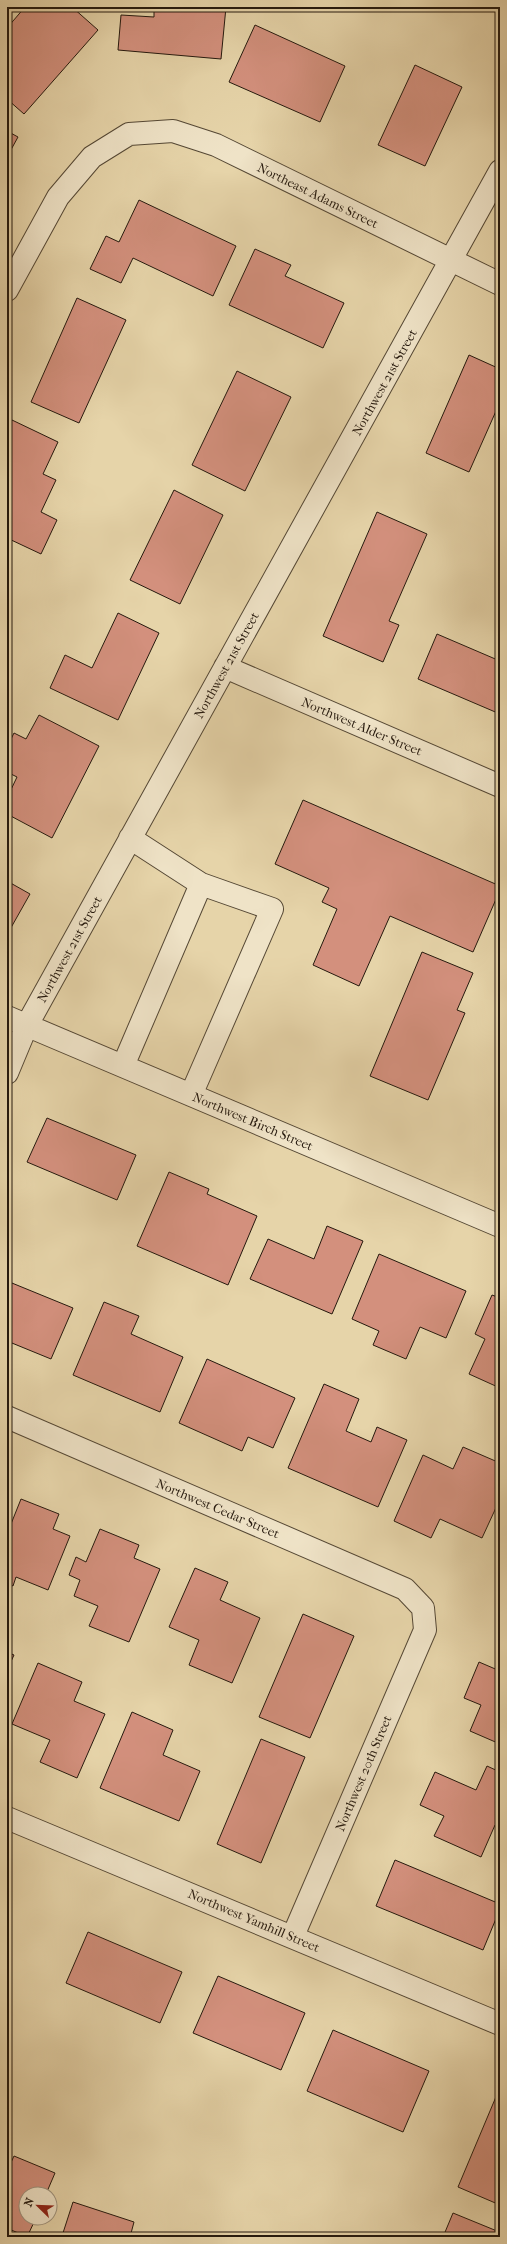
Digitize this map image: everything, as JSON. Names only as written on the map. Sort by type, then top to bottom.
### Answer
[{"type":"street","name":"Northeast Adams Street","points":[[7,290],[58,197],[92,157],[129,134],[173,131],[216,146],[500,284]]},
{"type":"street","name":"Northwest 21st Street","points":[[7,1073],[27,1025],[500,171]]},
{"type":"street","name":"Northwest Alder Street","points":[[225,667],[500,786]]},
{"type":"street","points":[[130,838],[201,884],[272,909],[190,1094]]},
{"type":"street","points":[[124,1066],[201,884]]},
{"type":"street","name":"Northwest Birch Street","points":[[7,1017],[500,1226]]},
{"type":"street","name":"Northwest Cedar Street","points":[[7,1417],[405,1588],[423,1608]]},
{"type":"street","name":"Northwest 20th Street","points":[[294,1936],[424,1630],[423,1608]]},
{"type":"street","name":"Northwest Yamhill Street","points":[[7,1818],[294,1936],[500,2024]]},
{"type":"building","points":[[25,7],[72,7],[98,30],[24,114],[7,99],[7,28]]},
{"type":"building","points":[[154,7],[226,7],[221,59],[118,50],[121,15],[154,17]]},
{"type":"building","points":[[255,25],[345,66],[320,122],[229,82]]},
{"type":"building","points":[[415,65],[462,87],[425,166],[378,145]]},
{"type":"building","points":[[7,131],[18,137],[7,157]]},
{"type":"building","points":[[139,200],[236,246],[213,296],[133,258],[121,283],[90,269],[106,236],[119,242]]},
{"type":"building","points":[[255,249],[291,265],[285,276],[344,303],[323,348],[229,305]]},
{"type":"building","points":[[77,298],[126,320],[79,423],[31,402]]},
{"type":"building","points":[[469,355],[500,369],[500,402],[469,472],[426,453]]},
{"type":"building","points":[[237,371],[291,397],[245,491],[192,465]]},
{"type":"building","points":[[12,420],[58,442],[43,474],[56,480],[41,512],[57,520],[41,554],[7,538],[7,430]]},
{"type":"building","points":[[174,490],[223,515],[180,604],[130,580]]},
{"type":"building","points":[[377,512],[427,534],[389,621],[399,625],[383,662],[323,636]]},
{"type":"building","points":[[118,613],[159,633],[118,720],[50,688],[65,655],[92,668]]},
{"type":"building","points":[[437,634],[500,661],[500,714],[418,679]]},
{"type":"building","points":[[39,715],[99,746],[52,838],[7,814],[7,798],[17,777],[7,772],[7,747],[14,733],[26,739]]},
{"type":"building","points":[[303,800],[500,886],[500,890],[473,952],[390,916],[359,986],[313,965],[337,909],[322,902],[329,888],[275,864]]},
{"type":"building","points":[[7,881],[30,894],[8,933],[7,932]]},
{"type":"building","points":[[422,952],[473,973],[457,1010],[465,1013],[428,1100],[370,1076]]},
{"type":"building","points":[[47,1118],[136,1155],[117,1200],[27,1162]]},
{"type":"building","points":[[169,1172],[209,1189],[207,1194],[257,1216],[228,1285],[137,1246]]},
{"type":"building","points":[[327,1226],[363,1241],[332,1314],[250,1279],[268,1239],[314,1259]]},
{"type":"building","points":[[379,1254],[466,1291],[446,1338],[420,1327],[406,1359],[373,1345],[379,1331],[352,1319]]},
{"type":"building","points":[[7,1281],[73,1308],[51,1359],[7,1341]]},
{"type":"building","points":[[492,1295],[500,1298],[500,1388],[469,1374],[485,1339],[475,1334]]},
{"type":"building","points":[[104,1302],[139,1316],[131,1334],[183,1357],[160,1412],[73,1375]]},
{"type":"building","points":[[207,1359],[295,1398],[273,1448],[248,1437],[242,1451],[179,1423]]},
{"type":"building","points":[[324,1384],[359,1399],[346,1431],[371,1442],[377,1427],[407,1440],[378,1507],[288,1468]]},
{"type":"building","points":[[463,1447],[500,1463],[500,1499],[482,1538],[440,1519],[431,1538],[394,1521],[423,1455],[453,1469]]},
{"type":"building","points":[[21,1499],[59,1514],[53,1529],[70,1536],[48,1590],[16,1577],[13,1586],[7,1583],[7,1534]]},
{"type":"building","points":[[100,1529],[139,1545],[134,1558],[160,1569],[129,1642],[89,1626],[98,1606],[74,1596],[80,1580],[69,1575],[76,1557],[86,1562]]},
{"type":"building","points":[[195,1568],[228,1582],[220,1600],[260,1618],[232,1683],[189,1665],[199,1640],[169,1627]]},
{"type":"building","points":[[303,1614],[354,1636],[310,1738],[259,1717]]},
{"type":"building","points":[[7,1652],[14,1655],[7,1670]]},
{"type":"building","points":[[479,1662],[500,1671],[500,1744],[470,1731],[481,1705],[464,1698]]},
{"type":"building","points":[[38,1663],[82,1682],[74,1701],[105,1714],[77,1778],[40,1762],[50,1740],[12,1724]]},
{"type":"building","points":[[132,1712],[173,1730],[163,1755],[200,1771],[179,1821],[100,1788]]},
{"type":"building","points":[[261,1739],[305,1757],[261,1863],[217,1844]]},
{"type":"building","points":[[487,1766],[500,1772],[500,1827],[495,1825],[481,1857],[434,1836],[444,1816],[420,1805],[435,1772],[476,1790]]},
{"type":"building","points":[[395,1860],[500,1904],[500,1909],[483,1950],[376,1906]]},
{"type":"building","points":[[88,1932],[182,1972],[160,2023],[66,1983]]},
{"type":"building","points":[[218,1976],[305,2013],[281,2070],[193,2033]]},
{"type":"building","points":[[333,2030],[429,2071],[403,2132],[307,2091]]},
{"type":"building","points":[[498,2092],[500,2093],[500,2205],[458,2187]]},
{"type":"building","points":[[14,2156],[55,2173],[49,2186],[18,2186],[18,2226],[32,2226],[27,2237],[7,2228],[7,2171]]},
{"type":"building","points":[[73,2202],[134,2222],[130,2237],[62,2236]]},
{"type":"building","points":[[453,2213],[497,2231],[494,2237],[443,2237]]}]
